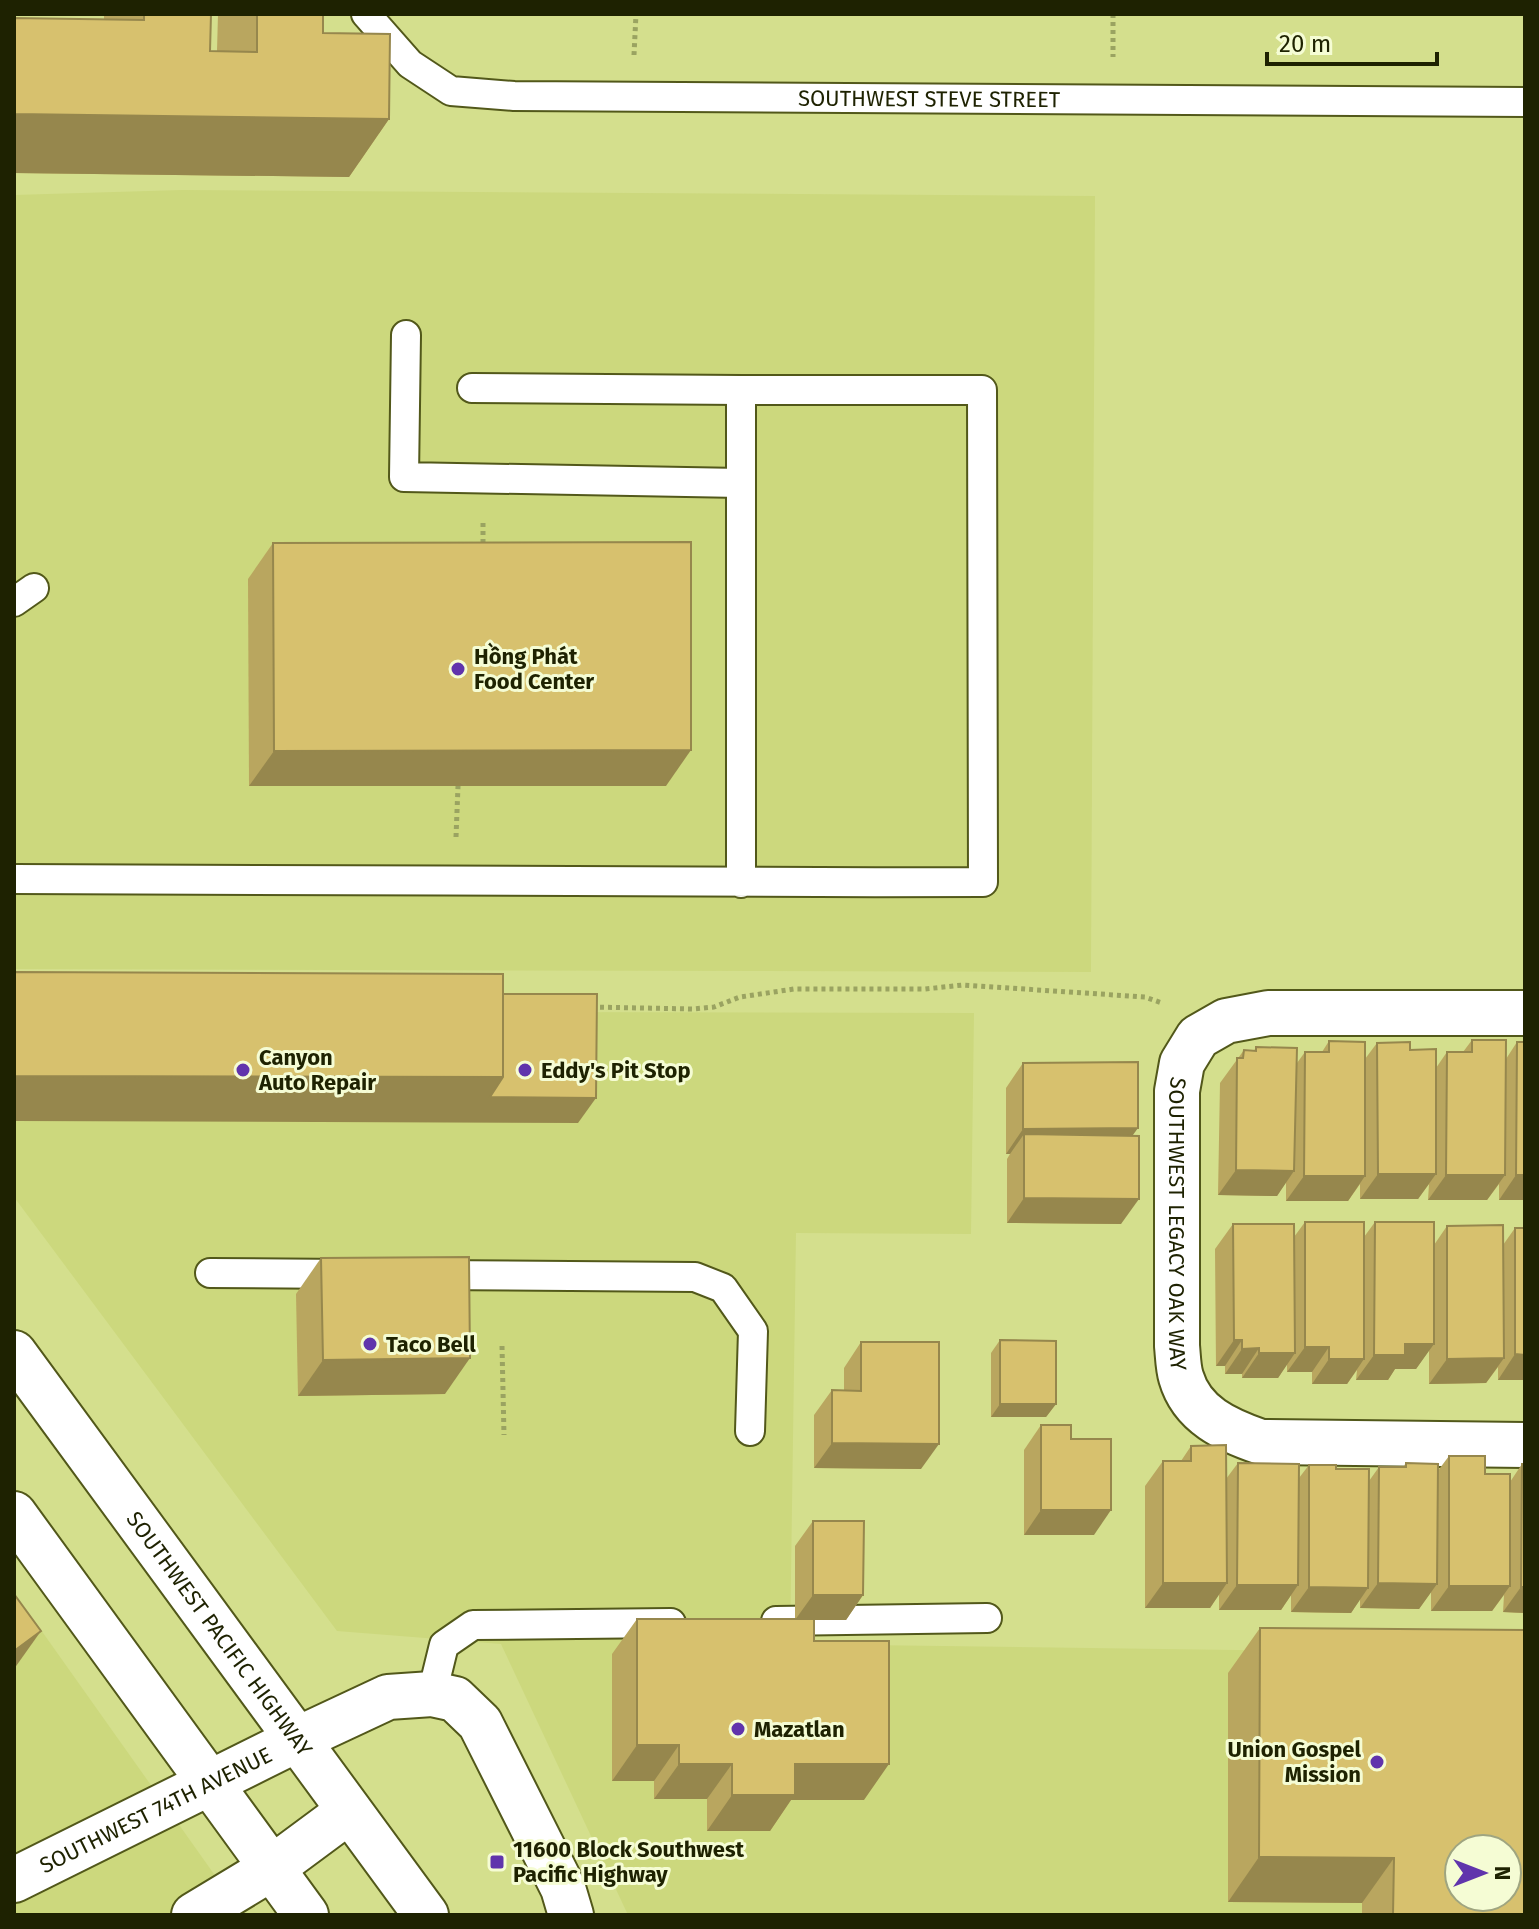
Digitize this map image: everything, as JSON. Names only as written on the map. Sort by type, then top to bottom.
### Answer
[{"type":"main road","name":"SOUTHWEST LEGACY OAK WAY","points":[[1525,1013],[1268,1013],[1226,1021],[1198,1037],[1182,1063],[1177,1091],[1177,1346],[1181,1378],[1198,1410],[1230,1432],[1261,1442],[1525,1445]]},
{"type":"main road","name":"SOUTHWEST PACIFIC HIGHWAY","points":[[14,1353],[426,1915]]},
{"type":"main road","points":[[14,1514],[306,1915]]},
{"type":"main road","name":"SOUTHWEST 74TH AVENUE","points":[[14,1880],[377,1700],[410,1693],[432,1694]]},
{"type":"main road","points":[[432,1694],[455,1699],[480,1723],[563,1888],[571,1915]]},
{"type":"main road","points":[[194,1915],[272,1868],[349,1811]]},
{"type":"lane","name":"SOUTHWEST STEVE STREET","points":[[366,14],[410,64],[451,91],[529,96],[1525,102]]},
{"type":"lane","points":[[406,335],[404,477],[741,483]]},
{"type":"lane","points":[[14,879],[983,882],[982,390],[472,388]]},
{"type":"lane","points":[[741,390],[741,883]]},
{"type":"lane","points":[[210,1273],[695,1277],[723,1288],[753,1331],[750,1431]]},
{"type":"lane","points":[[751,1622],[987,1618]]},
{"type":"lane","points":[[432,1694],[444,1645],[473,1625],[704,1623]]},
{"type":"path","points":[[582,1007],[692,1009],[714,1007],[740,997],[794,989],[925,989],[963,985],[1145,997],[1166,1005]]},
{"type":"path","points":[[502,1346],[504,1435]]},
{"type":"shaded area","points":[[182,190],[1095,196],[1091,972],[14,969],[14,195]]},
{"type":"shaded area","points":[[14,1011],[974,1013],[971,1234],[796,1233],[790,1644],[1525,1654],[1525,1915],[628,1915],[501,1644],[337,1631],[14,1197]]},
{"type":"shaded area","points":[[14,1592],[243,1915],[14,1915]]},
{"type":"building","points":[[144,14],[211,14],[210,51],[257,52],[257,14],[323,14],[323,33],[390,34],[389,119],[14,114],[14,18],[144,20]]},
{"type":"building","name":"Hồng Phát Food Center","points":[[691,542],[691,750],[274,751],[273,543]]},
{"type":"building","points":[[14,972],[503,974],[503,1077],[14,1076]]},
{"type":"building","points":[[503,994],[597,994],[596,1098],[490,1097],[503,1077]]},
{"type":"building","points":[[1472,1040],[1506,1040],[1505,1175],[1446,1175],[1447,1052],[1472,1052]]},
{"type":"building","points":[[1329,1041],[1365,1042],[1365,1176],[1304,1176],[1305,1052],[1329,1052]]},
{"type":"building","points":[[1410,1042],[1410,1050],[1436,1049],[1436,1174],[1378,1174],[1377,1043]]},
{"type":"building","points":[[1517,1042],[1525,1042],[1525,1175],[1516,1175]]},
{"type":"building","points":[[1256,1047],[1297,1048],[1294,1171],[1236,1170],[1237,1058],[1243,1058],[1244,1050],[1256,1051]]},
{"type":"building","points":[[1138,1062],[1138,1128],[1023,1129],[1023,1063]]},
{"type":"building","points":[[1024,1134],[1139,1136],[1139,1199],[1024,1198]]},
{"type":"building","points":[[1305,1222],[1364,1222],[1364,1359],[1329,1359],[1329,1347],[1305,1347]]},
{"type":"building","points":[[1375,1222],[1434,1222],[1434,1344],[1405,1344],[1405,1355],[1374,1355]]},
{"type":"building","points":[[1233,1224],[1294,1224],[1295,1353],[1259,1353],[1259,1348],[1242,1349],[1242,1340],[1234,1340]]},
{"type":"building","points":[[1503,1225],[1504,1358],[1447,1359],[1447,1226]]},
{"type":"building","points":[[1515,1228],[1525,1228],[1525,1355],[1515,1354]]},
{"type":"building","points":[[469,1257],[470,1358],[323,1360],[321,1258]]},
{"type":"building","points":[[1000,1340],[1056,1341],[1056,1404],[1000,1404]]},
{"type":"building","points":[[861,1342],[939,1342],[939,1444],[832,1443],[832,1390],[861,1391]]},
{"type":"building","points":[[1041,1425],[1071,1425],[1071,1439],[1111,1439],[1111,1510],[1041,1510]]},
{"type":"building","points":[[1226,1445],[1227,1583],[1163,1583],[1163,1461],[1191,1461],[1191,1446]]},
{"type":"building","points":[[1449,1456],[1485,1456],[1485,1474],[1510,1474],[1510,1586],[1449,1586]]},
{"type":"building","points":[[1238,1463],[1299,1464],[1298,1585],[1237,1585]]},
{"type":"building","points":[[1406,1463],[1438,1464],[1437,1584],[1378,1583],[1379,1467],[1406,1467]]},
{"type":"building","points":[[1522,1464],[1525,1464],[1525,1587],[1521,1587]]},
{"type":"building","points":[[1309,1465],[1369,1469],[1368,1588],[1309,1587]]},
{"type":"building","points":[[813,1521],[864,1521],[863,1595],[813,1595]]},
{"type":"building","points":[[14,1594],[41,1631],[14,1651]]},
{"type":"building","name":"Mazatlan","points":[[637,1619],[814,1619],[814,1641],[889,1641],[889,1764],[795,1764],[795,1795],[732,1795],[732,1764],[679,1764],[679,1745],[637,1745]]},
{"type":"building","name":"Union Gospel Mission","points":[[1260,1628],[1525,1630],[1525,1915],[1393,1915],[1394,1858],[1259,1857]]},
{"type":"place","name":"Hồng Phát Food Center","points":[[458,669]]},
{"type":"place","name":"Canyon Auto Repair","points":[[243,1070]]},
{"type":"place","name":"Eddy's Pit Stop","points":[[525,1070]]},
{"type":"place","name":"Taco Bell","points":[[370,1344]]},
{"type":"place","name":"Mazatlan","points":[[738,1729]]},
{"type":"place","name":"Union Gospel Mission","points":[[1377,1762]]},
{"type":"place","name":"11600 Block Southwest Pacific Highway","points":[[497,1862]]}]
